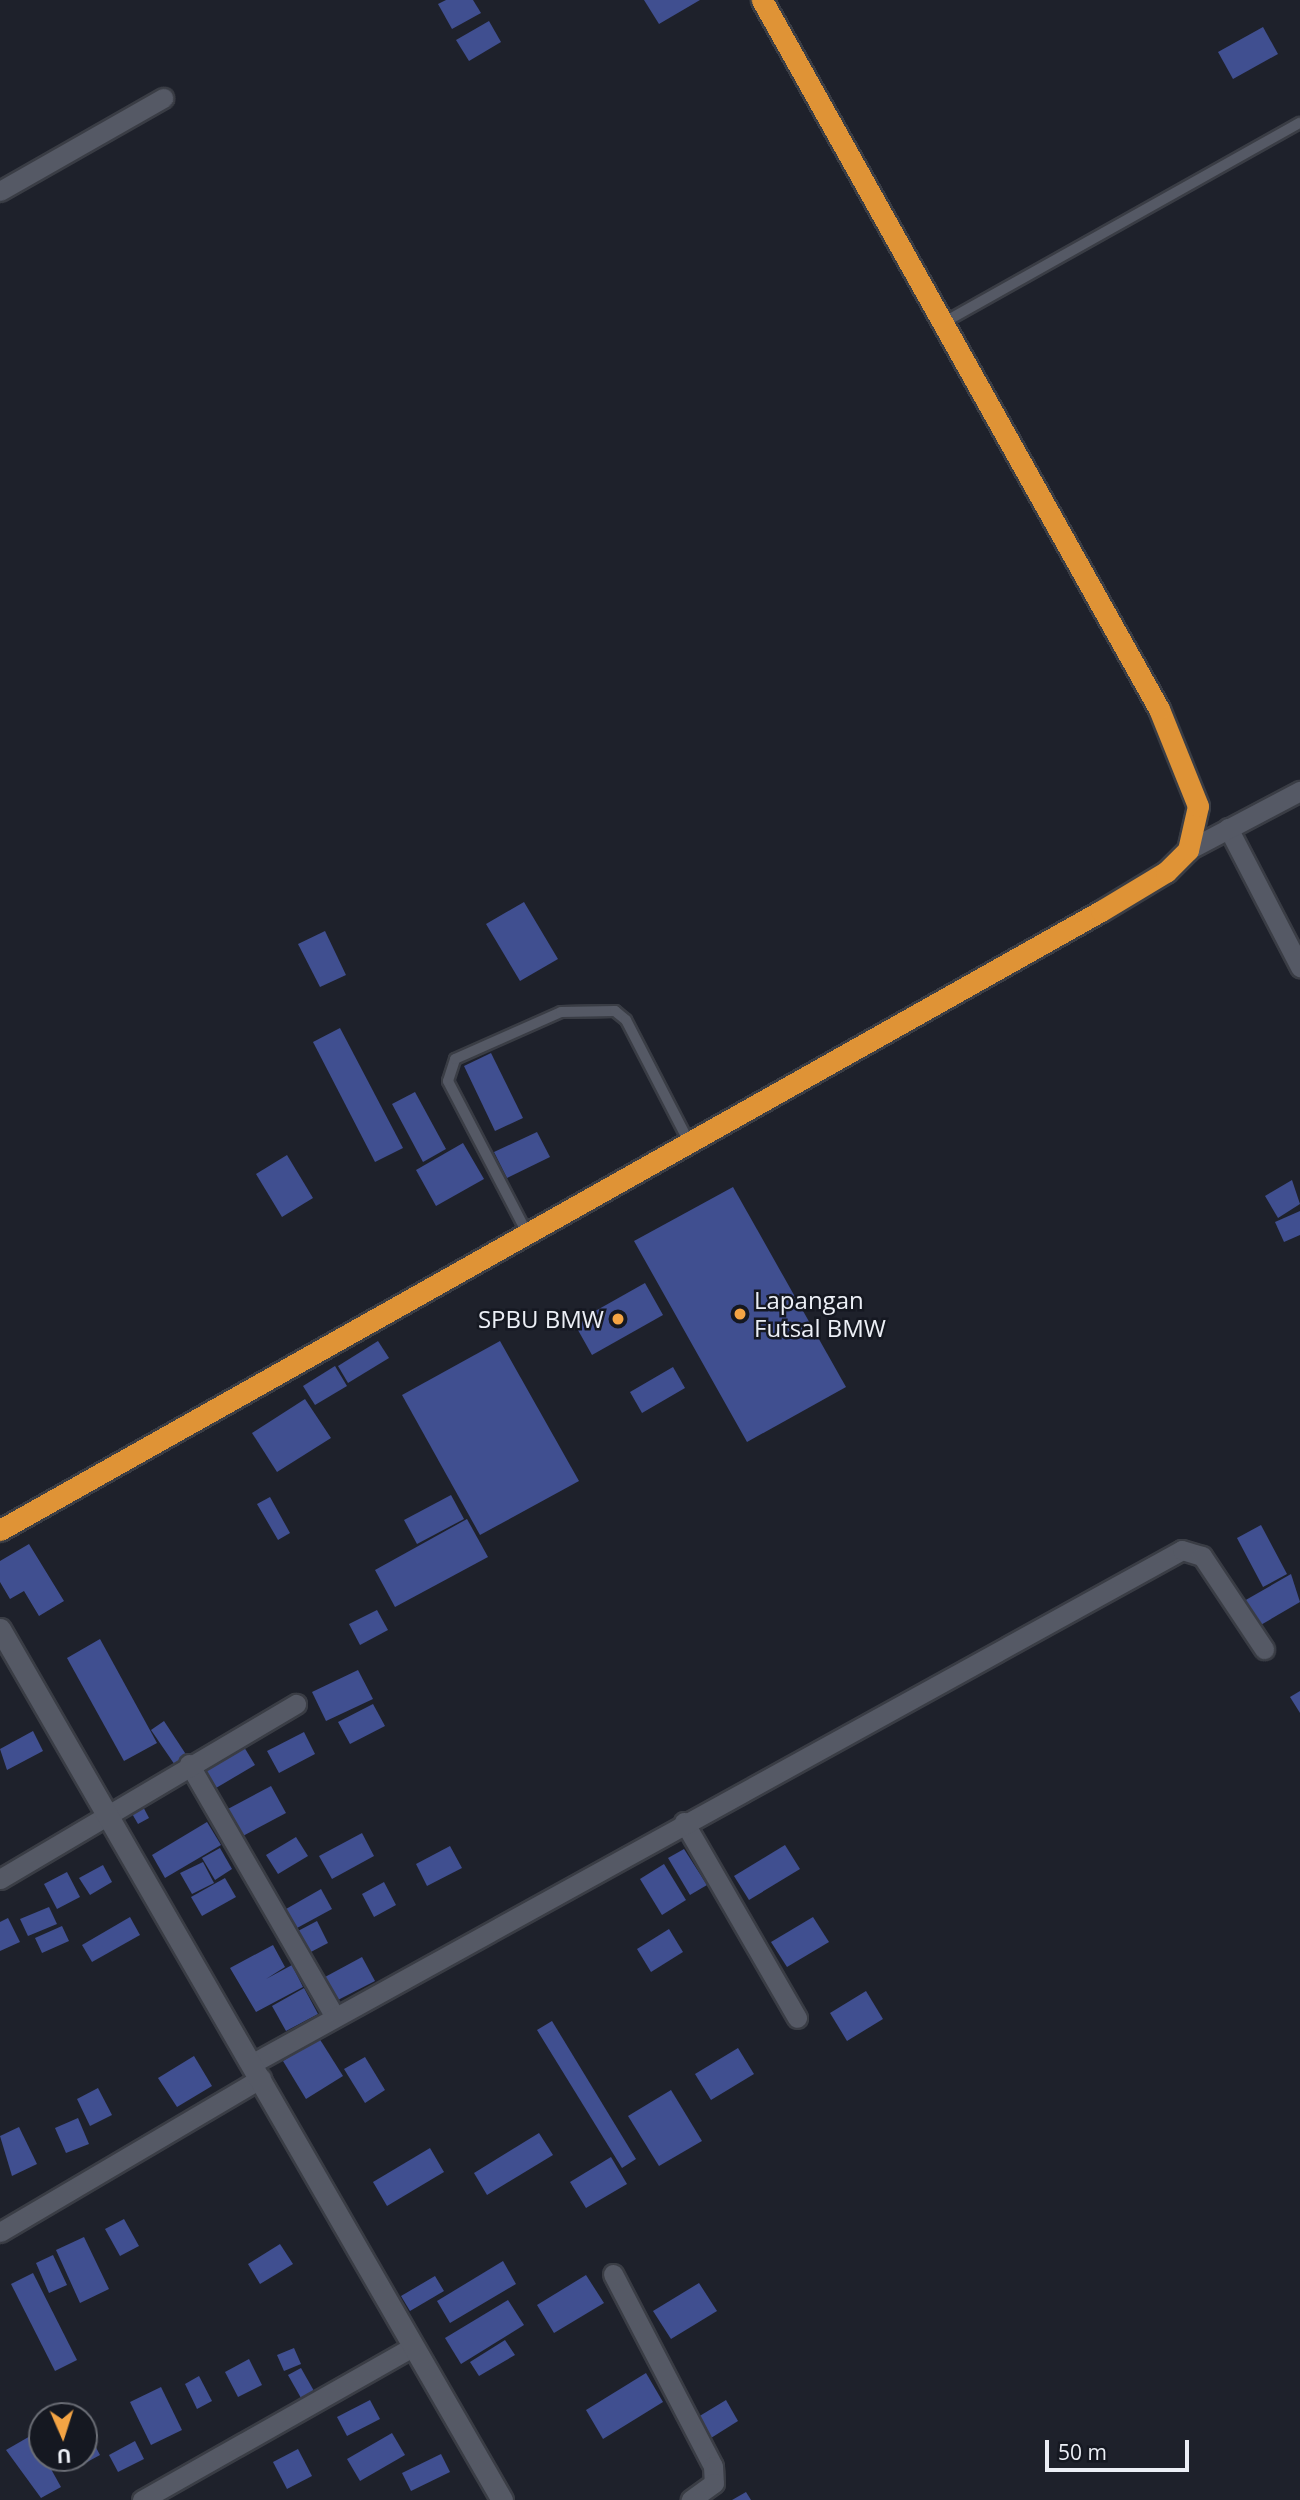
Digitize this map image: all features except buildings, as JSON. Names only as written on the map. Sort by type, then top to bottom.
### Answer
[{"type":"highway","points":[[0,1530],[526,1231],[1101,911],[1166,872],[1188,850],[1198,806],[1185,764],[762,0]]},
{"type":"street","points":[[0,191],[163,98]]},
{"type":"street","points":[[1188,850],[1300,791]]},
{"type":"street","points":[[1228,828],[1300,967]]},
{"type":"street","points":[[0,2232],[257,2071],[334,2015],[1187,1548],[1202,1556],[1264,1649]]},
{"type":"street","points":[[0,1629],[257,2071],[411,2348],[502,2500]]},
{"type":"street","points":[[0,1879],[106,1812],[296,1704]]},
{"type":"street","points":[[188,1764],[334,2015]]},
{"type":"street","points":[[684,1822],[797,2018]]},
{"type":"street","points":[[613,2274],[713,2466],[715,2483],[691,2500]]},
{"type":"street","points":[[142,2500],[411,2348]]},
{"type":"lane","points":[[942,324],[1300,123]]},
{"type":"lane","points":[[526,1231],[448,1081],[455,1059],[561,1012],[615,1011],[626,1020],[689,1142]]},
{"type":"place","name":"Lapangan Futsal BMW","points":[[740,1314]]},
{"type":"place","name":"SPBU BMW","points":[[618,1319]]}]
